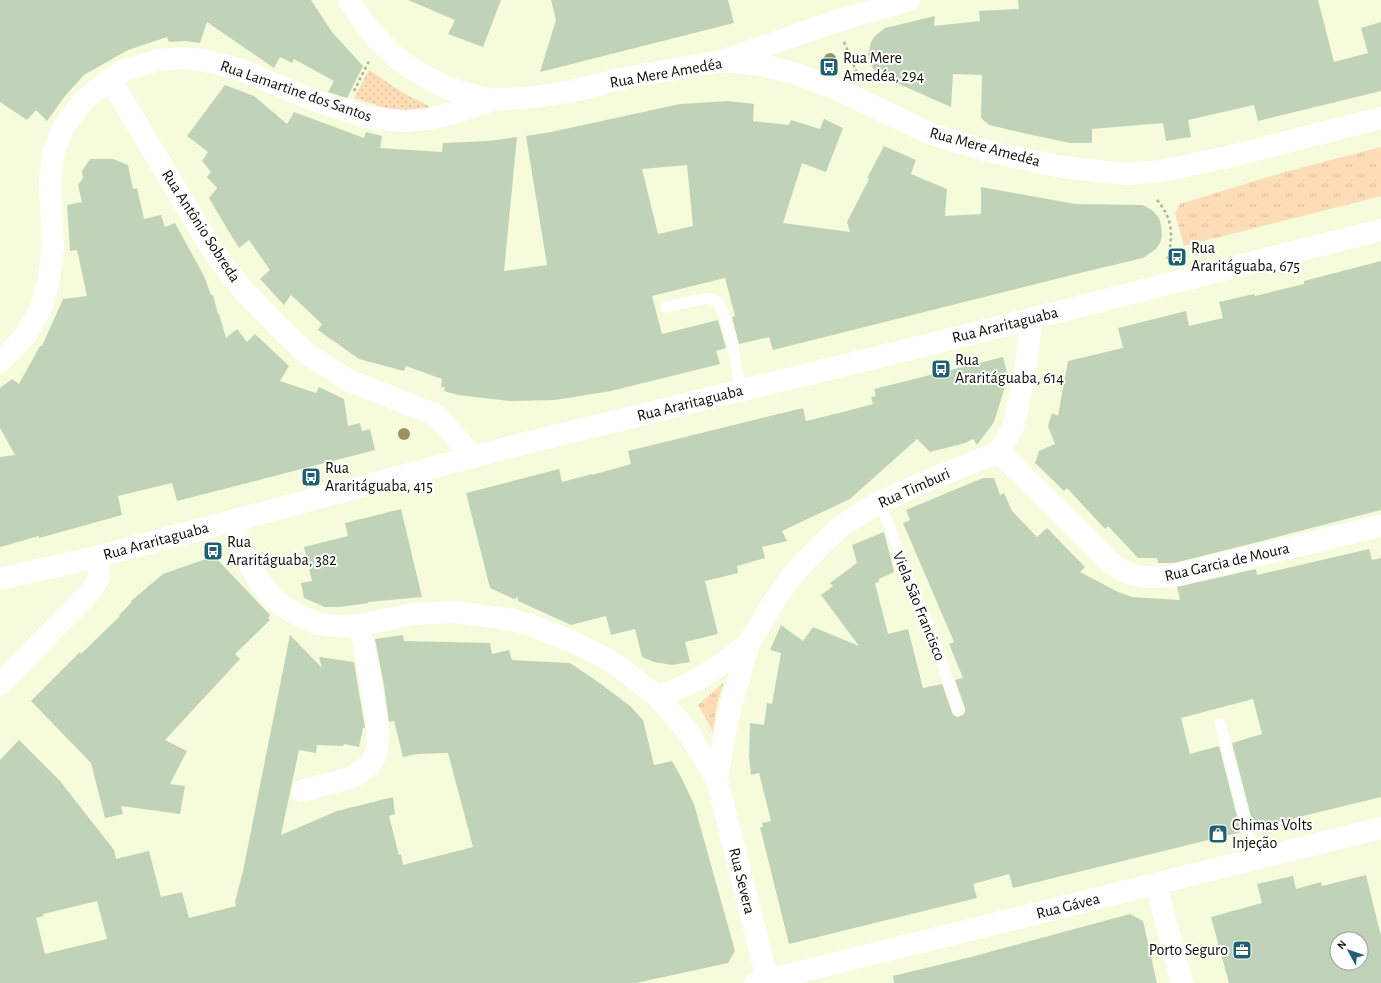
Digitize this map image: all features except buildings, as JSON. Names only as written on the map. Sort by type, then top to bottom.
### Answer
[{"type":"street","name":"Rua Mere Amedéa","points":[[349,0],[366,26],[380,42],[410,68],[447,88],[492,100],[536,97],[565,92],[624,78],[722,61],[763,65],[796,74],[837,89],[931,134],[995,153],[1062,167],[1127,174],[1161,171],[1228,157],[1381,118]]},
{"type":"street","points":[[722,61],[837,21],[909,0]]},
{"type":"street","name":"Rua Lamartine dos Santos","points":[[0,362],[25,336],[41,308],[49,279],[53,248],[50,180],[52,154],[63,128],[83,101],[110,79],[125,70],[158,60],[184,58],[207,61],[241,70],[313,100],[344,110],[371,118],[405,121],[430,119],[453,114],[492,100]]},
{"type":"street","name":"Rua Antônio Sobreda","points":[[110,79],[213,251],[243,290],[307,354],[348,380],[436,415],[473,456]]},
{"type":"street","name":"Rua Araritaguaba","points":[[0,579],[96,557],[473,456],[740,391],[1381,230]]},
{"type":"street","points":[[999,452],[1013,427],[1023,385],[1031,318]]},
{"type":"street","name":"Rua Timburi","points":[[749,643],[794,573],[840,527],[880,502],[934,478],[999,452]]},
{"type":"street","name":"Rua Garcia de Moura","points":[[999,452],[1109,561],[1122,571],[1136,576],[1154,578],[1176,575],[1381,526]]},
{"type":"street","points":[[232,521],[244,553],[259,581],[276,600],[296,614],[318,624],[339,626],[360,625],[413,614],[456,612],[513,620],[536,626],[611,661],[657,696],[688,732],[717,780]]},
{"type":"street","points":[[0,684],[97,583],[100,573],[96,557]]},
{"type":"street","points":[[302,791],[353,776],[370,765],[377,752],[378,732],[360,625]]},
{"type":"street","points":[[657,696],[692,683],[726,661],[749,643]]},
{"type":"street","points":[[717,780],[723,741],[731,705],[749,643]]},
{"type":"street","name":"Rua Severa","points":[[717,780],[763,982]]},
{"type":"street","name":"Rua Gávea","points":[[763,982],[1381,828]]},
{"type":"street","points":[[1156,884],[1182,983]]},
{"type":"lane","points":[[666,307],[707,298],[718,302],[723,313],[734,355],[740,391]]},
{"type":"lane","name":"Viela São Francisco","points":[[880,502],[915,595],[931,630],[958,710]]},
{"type":"lane","points":[[1220,723],[1255,860]]},
{"type":"path","points":[[837,21],[860,80]]},
{"type":"path","points":[[344,110],[380,42]]},
{"type":"path","points":[[1158,200],[1170,222],[1172,239],[1167,261]]},
{"type":"green space","points":[[369,70],[403,93],[429,106],[426,113],[405,114],[354,98]]},
{"type":"green space","points":[[1381,147],[1381,196],[1184,246],[1175,213],[1180,204],[1281,173]]},
{"type":"green space","points":[[724,682],[717,704],[713,732],[698,705]]},
{"type":"place","name":"Rua Mere Amedéa, 294","points":[[829,67]]},
{"type":"place","name":"Rua Araritáguaba, 675","points":[[1177,257]]},
{"type":"place","name":"Rua Araritáguaba, 614","points":[[941,369]]},
{"type":"place","name":"Rua Araritáguaba, 415","points":[[311,477]]},
{"type":"place","name":"Rua Araritáguaba, 382","points":[[213,551]]},
{"type":"place","name":"Chimas Volts Injeção","points":[[1218,834]]},
{"type":"place","name":"Porto Seguro","points":[[1242,950]]}]
